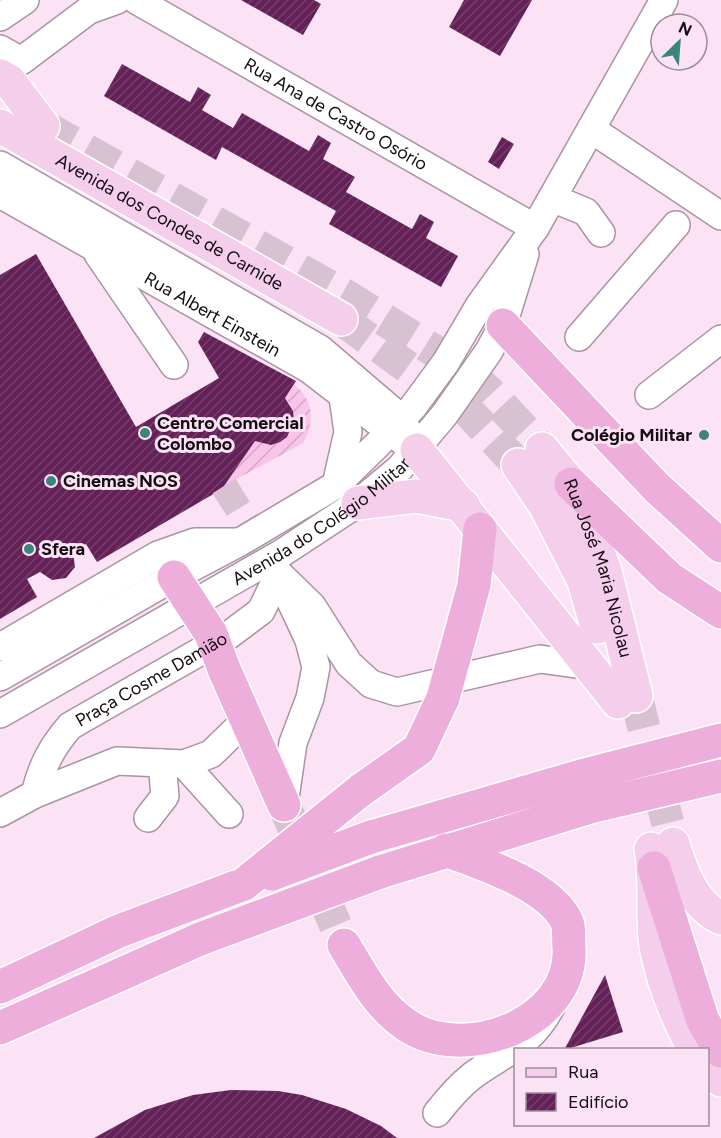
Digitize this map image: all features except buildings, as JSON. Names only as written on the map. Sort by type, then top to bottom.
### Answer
[{"type":"highway","points":[[503,325],[657,488],[721,546]]},
{"type":"highway","points":[[571,484],[669,578],[721,612]]},
{"type":"highway","points":[[244,884],[362,790],[419,749],[443,698],[474,585],[471,517]]},
{"type":"highway","points":[[174,577],[211,634],[224,669],[284,804]]},
{"type":"highway","points":[[0,987],[119,931],[371,837],[581,776],[721,740]]},
{"type":"highway","points":[[0,1028],[200,939],[380,872],[590,807],[721,776]]},
{"type":"highway","points":[[688,783],[721,788]]},
{"type":"highway","points":[[344,945],[375,996],[405,1025],[441,1040],[487,1037],[527,1023],[556,998],[570,965],[567,921],[540,892],[497,870],[446,850]]},
{"type":"highway","points":[[659,854],[699,1035],[721,1051]]},
{"type":"main road","points":[[0,100],[43,126],[9,81],[7,62]]},
{"type":"main road","name":"Avenida dos Condes de Carnide","points":[[0,126],[341,319]]},
{"type":"main road","points":[[417,450],[590,666],[627,699]]},
{"type":"main road","name":"Rua José Maria Nicolau","points":[[530,457],[571,484],[605,571],[627,699],[584,581],[545,505],[530,457]]},
{"type":"main road","points":[[347,494],[416,496],[471,517]]},
{"type":"main road","points":[[659,854],[680,867],[693,892],[721,918]]},
{"type":"main road","points":[[709,1068],[721,1080]]},
{"type":"street","points":[[0,17],[25,0]]},
{"type":"street","points":[[7,62],[89,10],[117,0]]},
{"type":"street","name":"Rua Ana de Castro Osório","points":[[135,0],[535,228]]},
{"type":"street","name":"Avenida do Colégio Militar","points":[[0,714],[282,554],[347,494],[446,362],[479,306],[535,228],[664,0]]},
{"type":"street","points":[[591,129],[721,216]]},
{"type":"street","points":[[0,165],[320,349],[396,426]]},
{"type":"street","name":"Rua Albert Einstein","points":[[0,194],[309,369],[343,397],[396,426],[417,450]]},
{"type":"street","points":[[552,198],[586,212],[601,233]]},
{"type":"street","points":[[579,337],[676,225]]},
{"type":"street","name":"Avenida do Colégio Militar","points":[[0,676],[240,542],[347,494],[417,450],[468,383],[503,325],[535,228]]},
{"type":"street","points":[[94,248],[174,365]]},
{"type":"street","points":[[649,395],[721,339]]},
{"type":"street","points":[[343,397],[348,432],[347,494]]},
{"type":"street","points":[[0,647],[158,555],[195,542],[240,542]]},
{"type":"street","points":[[279,574],[312,606],[349,664],[370,684],[397,692],[540,659],[590,666]]},
{"type":"street","points":[[279,574],[309,640],[316,667],[310,698],[293,743],[284,804]]},
{"type":"street","name":"Praça Cosme Damião","points":[[35,794],[41,768],[52,747],[70,726],[229,634],[261,611],[279,574]]},
{"type":"street","points":[[0,813],[35,794],[117,760],[173,763],[211,754],[246,720]]},
{"type":"street","points":[[173,763],[229,814]]},
{"type":"street","points":[[148,818],[165,796],[173,763]]},
{"type":"street","points":[[437,1113],[453,1093],[472,1076],[529,1038],[556,998]]},
{"type":"shaded area","points":[[294,385],[306,397],[309,404],[311,419],[303,443],[224,486],[255,441],[271,445],[287,437],[294,417],[285,398]]},
{"type":"tunnel","points":[[43,126],[343,294],[459,366],[488,391],[542,449]]},
{"type":"tunnel","points":[[341,319],[468,411],[518,465]]},
{"type":"tunnel","points":[[224,486],[279,574]]},
{"type":"tunnel","points":[[636,696],[673,844]]},
{"type":"tunnel","points":[[284,805],[344,945]]},
{"type":"place","name":"Centro Comercial Colombo","points":[[145,433]]},
{"type":"place","name":"Colégio Militar","points":[[704,435]]},
{"type":"place","name":"Cinemas NOS","points":[[51,481]]},
{"type":"place","name":"Sfera","points":[[29,549]]}]
